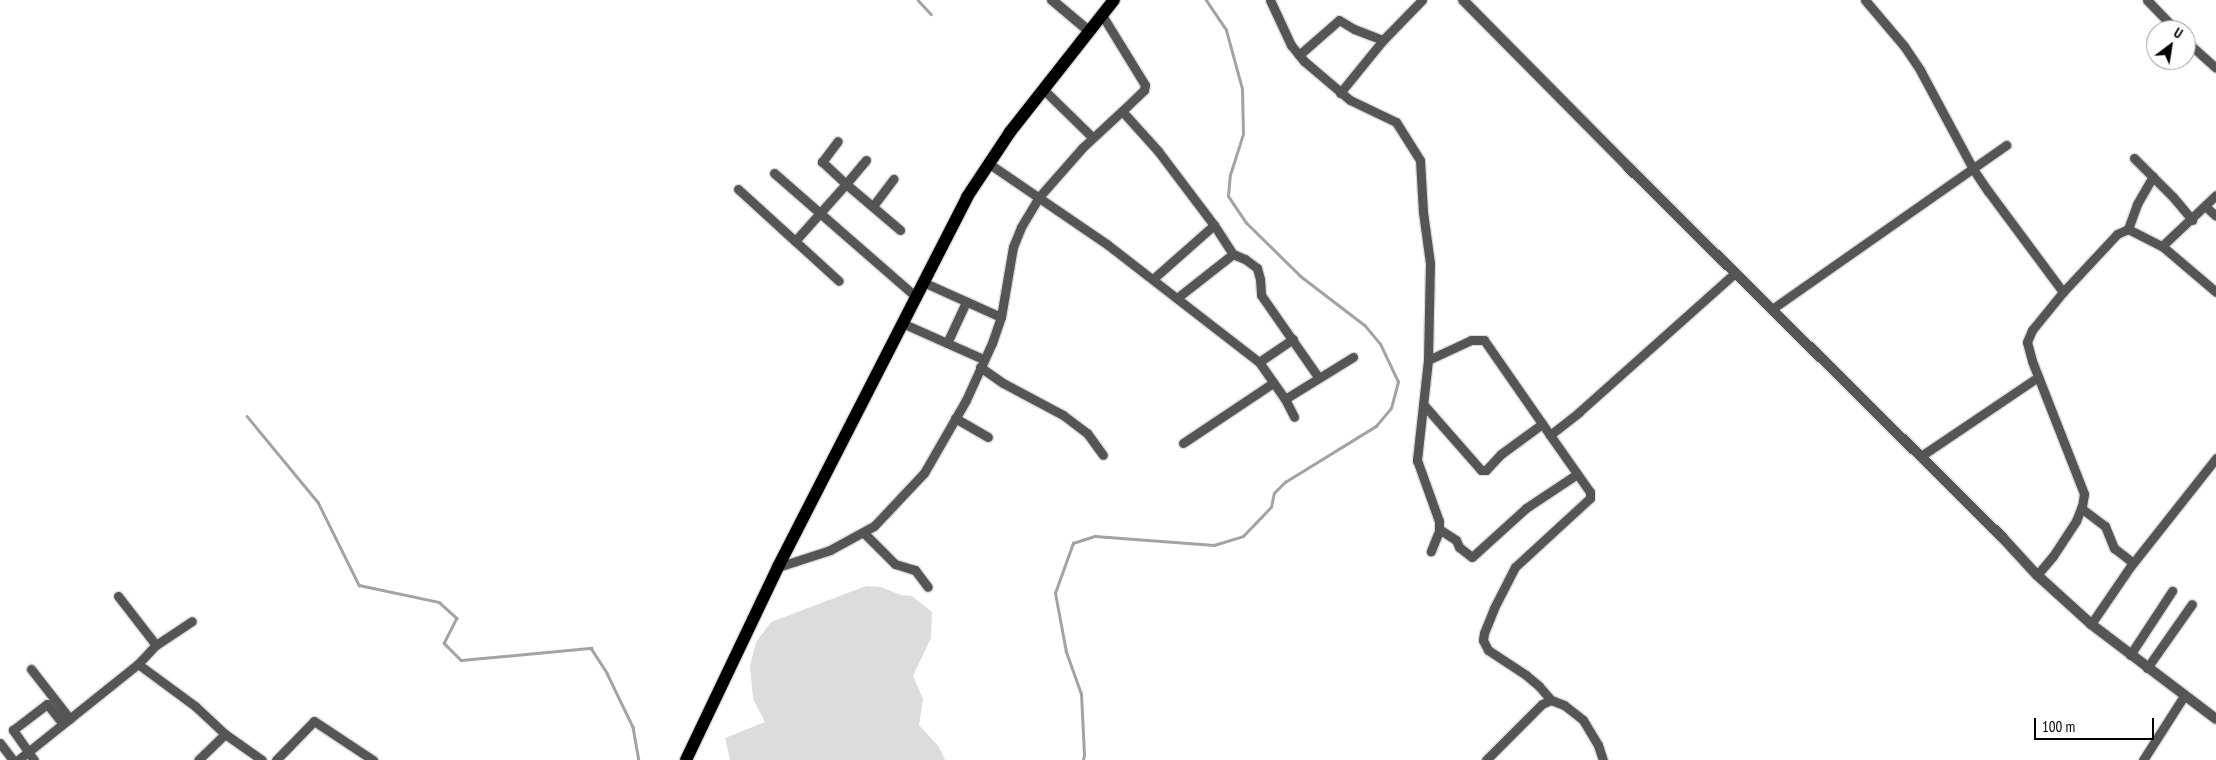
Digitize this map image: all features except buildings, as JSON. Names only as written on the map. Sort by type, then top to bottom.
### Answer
[{"type":"main road","points":[[686,760],[778,567],[967,197],[988,163],[1043,89],[1114,0]]},
{"type":"street","points":[[1052,0],[1089,31]]},
{"type":"street","points":[[1270,0],[1291,45],[1299,55],[1340,93],[1396,122],[1420,160],[1423,212],[1430,264],[1428,360],[1416,460],[1439,521],[1439,529],[1431,551]]},
{"type":"street","points":[[1340,93],[1383,40],[1422,0]]},
{"type":"street","points":[[1463,0],[1735,273],[2002,536],[2037,575],[2091,624],[2184,696],[2216,718]]},
{"type":"street","points":[[1865,0],[1904,46],[1920,70],[1974,170],[2064,292]]},
{"type":"street","points":[[2147,0],[2166,20]]},
{"type":"street","points":[[778,567],[830,550],[864,533],[874,526],[924,473],[955,418],[1001,317],[1013,247],[1021,227],[1040,197],[1092,137],[1144,90],[1145,85],[1102,15]]},
{"type":"street","points":[[1299,55],[1340,20],[1354,29],[1383,40]]},
{"type":"street","points":[[2196,50],[2216,68]]},
{"type":"street","points":[[1043,89],[1092,137]]},
{"type":"street","points":[[1122,111],[1158,151],[1214,225],[1233,254],[1245,259],[1256,268],[1260,279],[1261,295],[1319,378]]},
{"type":"street","points":[[838,141],[822,162],[900,230]]},
{"type":"street","points":[[1772,309],[1974,170],[2006,145]]},
{"type":"street","points":[[2134,158],[2153,176],[2192,220]]},
{"type":"street","points":[[795,240],[820,215],[866,160]]},
{"type":"street","points":[[988,163],[1040,197],[1153,279],[1259,362],[1285,399],[1294,417]]},
{"type":"street","points":[[774,173],[820,215],[916,296]]},
{"type":"street","points":[[2037,575],[2063,542],[2081,508],[2084,494],[2032,361],[2027,338],[2064,292],[2116,234],[2128,229],[2137,204],[2153,176]]},
{"type":"street","points":[[872,206],[893,179]]},
{"type":"street","points":[[738,189],[839,282]]},
{"type":"street","points":[[2162,246],[2206,207],[2216,195]]},
{"type":"street","points":[[2206,207],[2216,216]]},
{"type":"street","points":[[1153,279],[1214,225]]},
{"type":"street","points":[[2128,229],[2162,246],[2216,292]]},
{"type":"street","points":[[1177,298],[1233,254]]},
{"type":"street","points":[[1550,435],[1579,412],[1735,273]]},
{"type":"street","points":[[923,282],[1001,317]]},
{"type":"street","points":[[947,343],[966,302]]},
{"type":"street","points":[[902,323],[947,343],[981,363],[1003,383],[1063,415],[1087,434],[1103,455]]},
{"type":"street","points":[[1259,362],[1293,339]]},
{"type":"street","points":[[1428,360],[1470,340],[1484,340],[1590,492],[1588,500],[1515,567],[1484,633],[1483,640],[1488,650],[1533,681],[1551,700],[1564,705],[1583,720],[1598,745],[1603,760]]},
{"type":"street","points":[[1285,399],[1353,356]]},
{"type":"street","points":[[1921,456],[2038,377]]},
{"type":"street","points":[[1183,443],[1273,382]]},
{"type":"street","points":[[1422,404],[1481,470],[1486,470],[1502,454],[1542,424]]},
{"type":"street","points":[[955,418],[988,437]]},
{"type":"street","points":[[2091,624],[2133,564],[2216,458]]},
{"type":"street","points":[[1439,529],[1456,540],[1459,547],[1470,556],[1474,556],[1526,508],[1577,474]]},
{"type":"street","points":[[2081,508],[2105,526],[2114,548],[2133,564]]},
{"type":"street","points":[[864,533],[895,564],[915,570],[928,588]]},
{"type":"street","points":[[2130,655],[2172,591]]},
{"type":"street","points":[[118,596],[156,645]]},
{"type":"street","points":[[2147,668],[2192,604]]},
{"type":"street","points":[[18,760],[65,719],[138,664],[156,645],[192,621]]},
{"type":"street","points":[[138,664],[195,706],[225,734],[262,760]]},
{"type":"street","points":[[31,669],[65,719]]},
{"type":"street","points":[[2143,760],[2184,696]]},
{"type":"street","points":[[1486,760],[1542,704],[1551,700]]},
{"type":"street","points":[[34,760],[13,730],[47,704],[65,719]]},
{"type":"street","points":[[276,760],[314,722],[366,758]]},
{"type":"street","points":[[198,760],[225,734]]},
{"type":"street","points":[[0,743],[13,760]]},
{"type":"shaded area","points":[[866,586],[881,587],[901,595],[912,596],[932,612],[931,638],[913,676],[923,699],[919,725],[939,747],[945,760],[730,760],[725,738],[765,722],[753,699],[750,666],[756,642],[771,622]]},
{"type":"waterway","points":[[918,0],[931,14]]},
{"type":"waterway","points":[[1083,760],[1081,694],[1066,652],[1055,593],[1073,543],[1095,536],[1214,545],[1243,536],[1271,507],[1274,493],[1285,482],[1376,426],[1391,408],[1398,382],[1380,344],[1365,326],[1301,277],[1246,223],[1228,196],[1230,175],[1243,134],[1242,89],[1226,30],[1206,0]]},
{"type":"waterway","points":[[247,416],[318,502],[359,585],[439,602],[457,618],[444,643],[461,660],[591,648],[607,673],[633,727],[639,760]]}]
